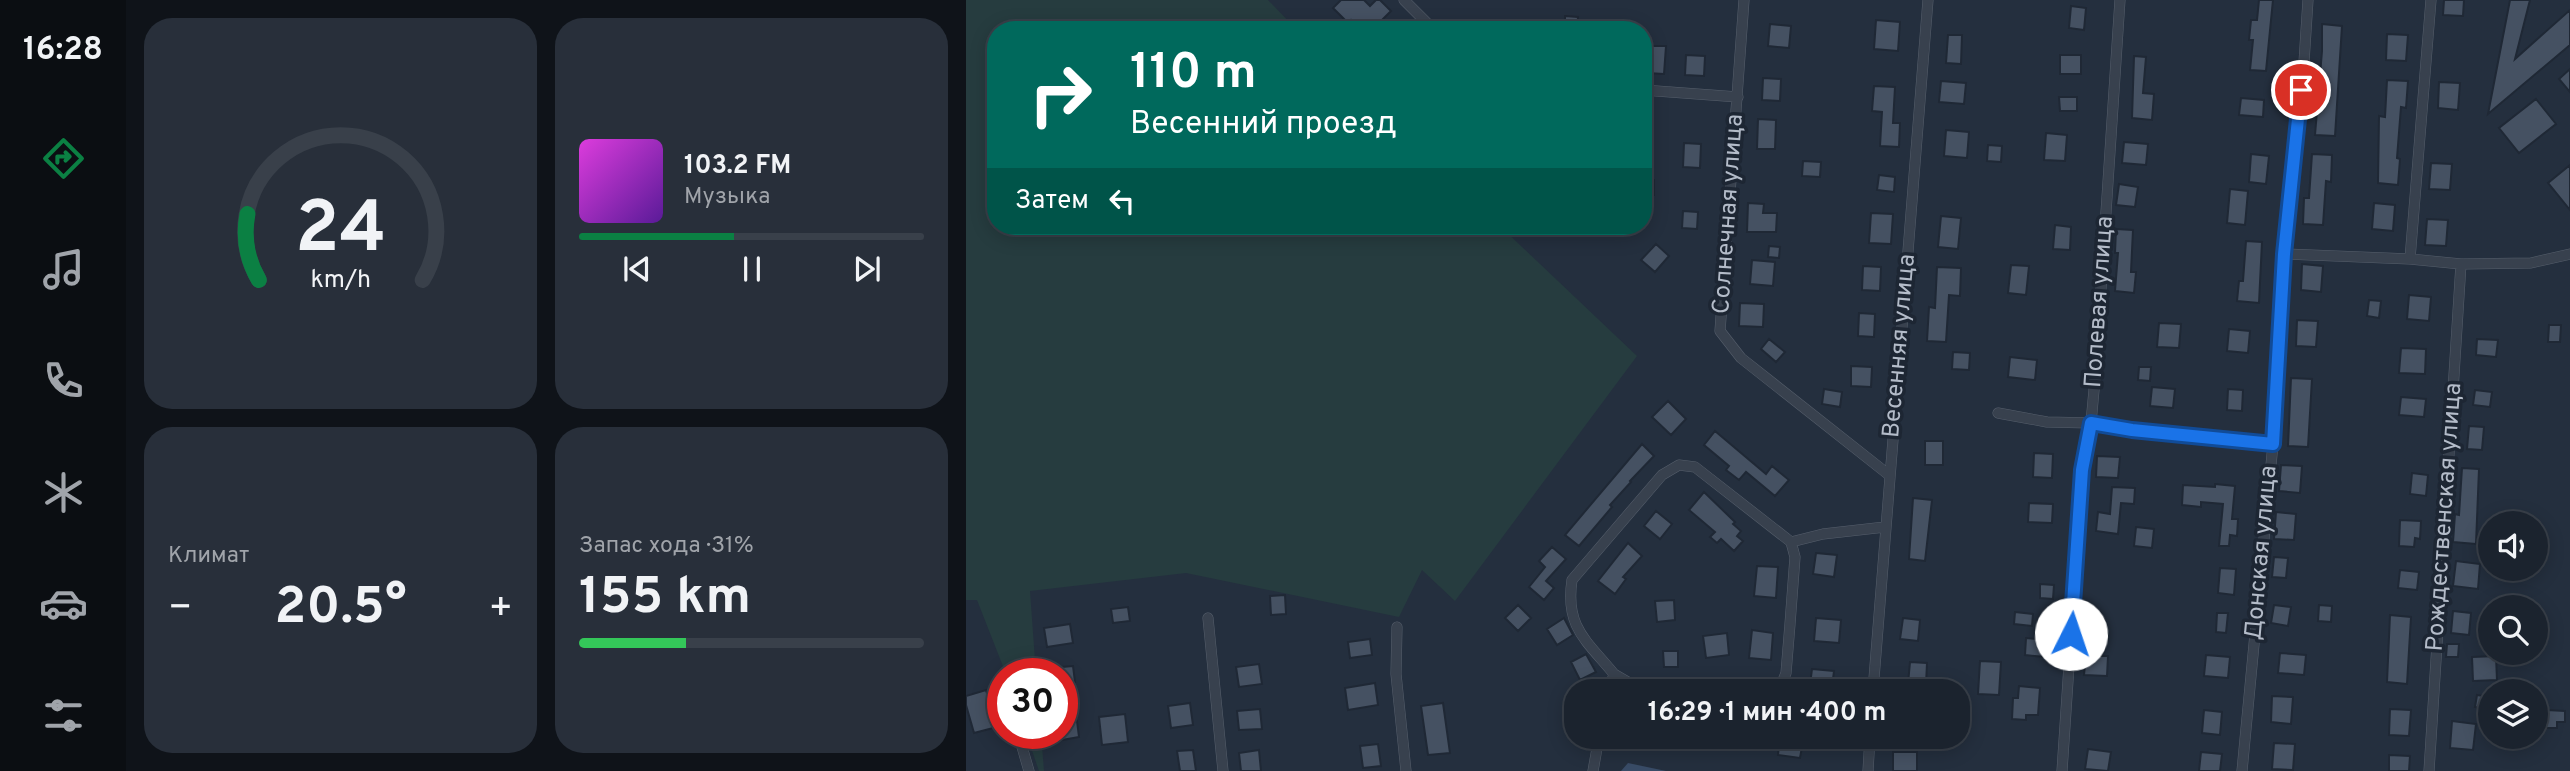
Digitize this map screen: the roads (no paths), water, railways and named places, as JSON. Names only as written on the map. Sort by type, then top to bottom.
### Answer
[{"type":"street","points":[[1404,0],[1425,21]]},
{"type":"street","name":"Солнечная улица","points":[[1744,0],[1720,331],[1741,358],[1889,475]]},
{"type":"street","name":"Весенняя улица","points":[[1874,679],[1928,0]]},
{"type":"street","name":"Полевая улица","points":[[2062,771],[2082,470],[2091,423],[2120,0]]},
{"type":"street","name":"Донская улица","points":[[2242,771],[2273,444],[2284,254],[2308,0]]},
{"type":"street","points":[[2410,259],[2431,0]]},
{"type":"street","points":[[1652,91],[1738,97]]},
{"type":"street","points":[[2284,254],[2410,259],[2461,264],[2531,263],[2570,254]]},
{"type":"street","name":"Рождественская улица","points":[[2429,771],[2461,264]]},
{"type":"street","points":[[1998,413],[2047,422],[2091,423],[2132,430],[2273,444]]},
{"type":"street","points":[[1623,679],[1614,674],[1574,624],[1569,601],[1572,580],[1662,475],[1679,465],[1695,467],[1791,541],[1795,558],[1790,636],[1784,679]]},
{"type":"street","points":[[1791,541],[1885,527]]},
{"type":"street","points":[[1208,618],[1223,771]]},
{"type":"street","points":[[1397,627],[1396,674],[1406,771]]},
{"type":"street","points":[[1613,679],[1614,674]]},
{"type":"street","points":[[1023,749],[1029,771]]},
{"type":"street","points":[[1593,771],[1596,749]]},
{"type":"street","points":[[1868,771],[1869,749]]},
{"type":"water","points":[[1628,763],[1666,771],[1621,771]]}]
